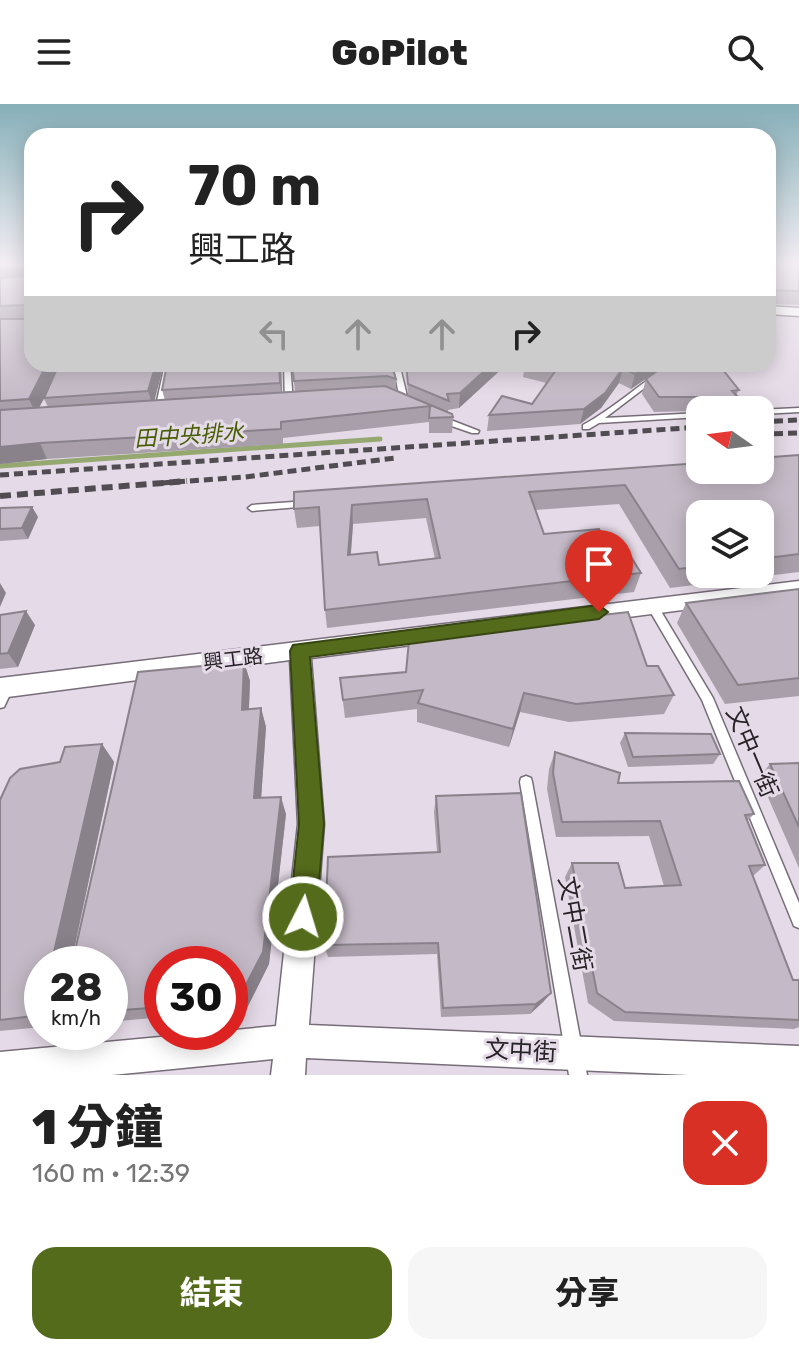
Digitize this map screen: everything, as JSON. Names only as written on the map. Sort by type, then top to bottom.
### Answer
[{"type":"street","points":[[776,311],[799,312]]},
{"type":"street","name":"興工路","points":[[2,693],[140,678],[300,651],[799,588]]},
{"type":"street","points":[[288,1075],[311,824],[300,651]]},
{"type":"street","name":"文中街","points":[[128,1046],[291,1041],[576,1064],[799,1063]]},
{"type":"street","name":"文中街","points":[[0,1069],[59,1050]]},
{"type":"lane","points":[[159,410],[166,372]]},
{"type":"lane","points":[[287,372],[289,402]]},
{"type":"lane","points":[[398,372],[403,396],[398,401]]},
{"type":"lane","points":[[586,427],[664,372]]},
{"type":"lane","points":[[387,396],[410,406]]},
{"type":"lane","points":[[275,403],[302,401]]},
{"type":"lane","points":[[144,411],[174,409]]},
{"type":"lane","points":[[774,411],[799,410]]},
{"type":"lane","points":[[433,416],[475,431]]},
{"type":"lane","points":[[597,421],[686,416]]},
{"type":"lane","points":[[252,508],[315,503]]},
{"type":"lane","name":"文中一街","points":[[652,606],[707,698],[799,921]]},
{"type":"lane","name":"文中二街","points":[[526,782],[576,1064]]},
{"type":"building","points":[[0,319],[24,319],[24,372],[43,372],[29,399],[0,401]]},
{"type":"building","points":[[55,372],[154,372],[148,391],[44,398]]},
{"type":"building","points":[[165,372],[279,372],[280,383],[162,390]]},
{"type":"building","points":[[293,372],[394,372],[396,379],[387,376],[294,381]]},
{"type":"building","points":[[407,372],[483,372],[460,393],[447,394],[449,401],[408,384]]},
{"type":"building","points":[[555,372],[620,372],[605,393],[584,409],[489,415],[502,396],[532,404]]},
{"type":"building","points":[[656,372],[725,372],[739,390],[732,391],[737,396],[659,397],[646,379]]},
{"type":"building","points":[[385,386],[452,414],[453,417],[429,418],[430,406],[281,422],[281,429],[0,447],[0,410]]},
{"type":"building","points":[[799,455],[799,554],[774,557],[774,500],[686,500],[686,568],[679,569],[625,485],[529,492],[544,534],[599,529],[605,539],[619,538],[641,573],[325,610],[319,507],[294,509],[294,492],[686,464],[686,484],[774,484],[774,457]],"holes":[[[427,499],[440,558],[379,565],[377,552],[348,555],[352,505]]]},
{"type":"building","points":[[32,507],[22,528],[0,529],[0,508]]},
{"type":"building","points":[[799,589],[799,678],[738,685],[686,603]]},
{"type":"building","points":[[26,611],[8,653],[0,654],[0,615]]},
{"type":"building","points":[[628,612],[647,666],[658,666],[674,695],[576,704],[524,693],[513,729],[418,703],[423,690],[343,700],[340,678],[406,672],[409,641],[431,640],[431,634]]},
{"type":"building","points":[[244,662],[242,710],[261,708],[254,798],[281,797],[263,952],[248,981],[248,946],[144,946],[144,1008],[128,1010],[128,946],[76,946],[138,672]]},
{"type":"building","points":[[625,733],[711,734],[720,754],[633,757]]},
{"type":"building","points":[[102,744],[55,946],[24,946],[24,1017],[0,1020],[0,800],[10,778],[20,769],[60,762],[65,747]]},
{"type":"building","points":[[555,752],[620,773],[618,783],[739,781],[754,814],[745,815],[765,865],[749,866],[793,980],[799,980],[799,1020],[625,1012],[597,993],[572,863],[618,863],[625,888],[681,885],[660,821],[562,822],[553,773]]},
{"type":"building","points":[[799,763],[799,827],[770,764]]},
{"type":"building","points":[[521,793],[551,993],[536,1004],[443,1008],[438,943],[324,945],[328,857],[440,852],[436,796]]},
{"type":"waterway","name":"田中央排水","points":[[0,466],[380,439]]},
{"type":"railway","points":[[774,421],[799,420]]},
{"type":"railway","points":[[0,475],[686,428]]},
{"type":"railway","points":[[774,434],[799,433]]},
{"type":"railway","points":[[163,483],[245,477],[395,458]]},
{"type":"railway","points":[[163,483],[187,481]]},
{"type":"railway","points":[[0,496],[163,483]]},
{"type":"route","points":[[303,917],[311,824],[300,651],[599,612]]}]
